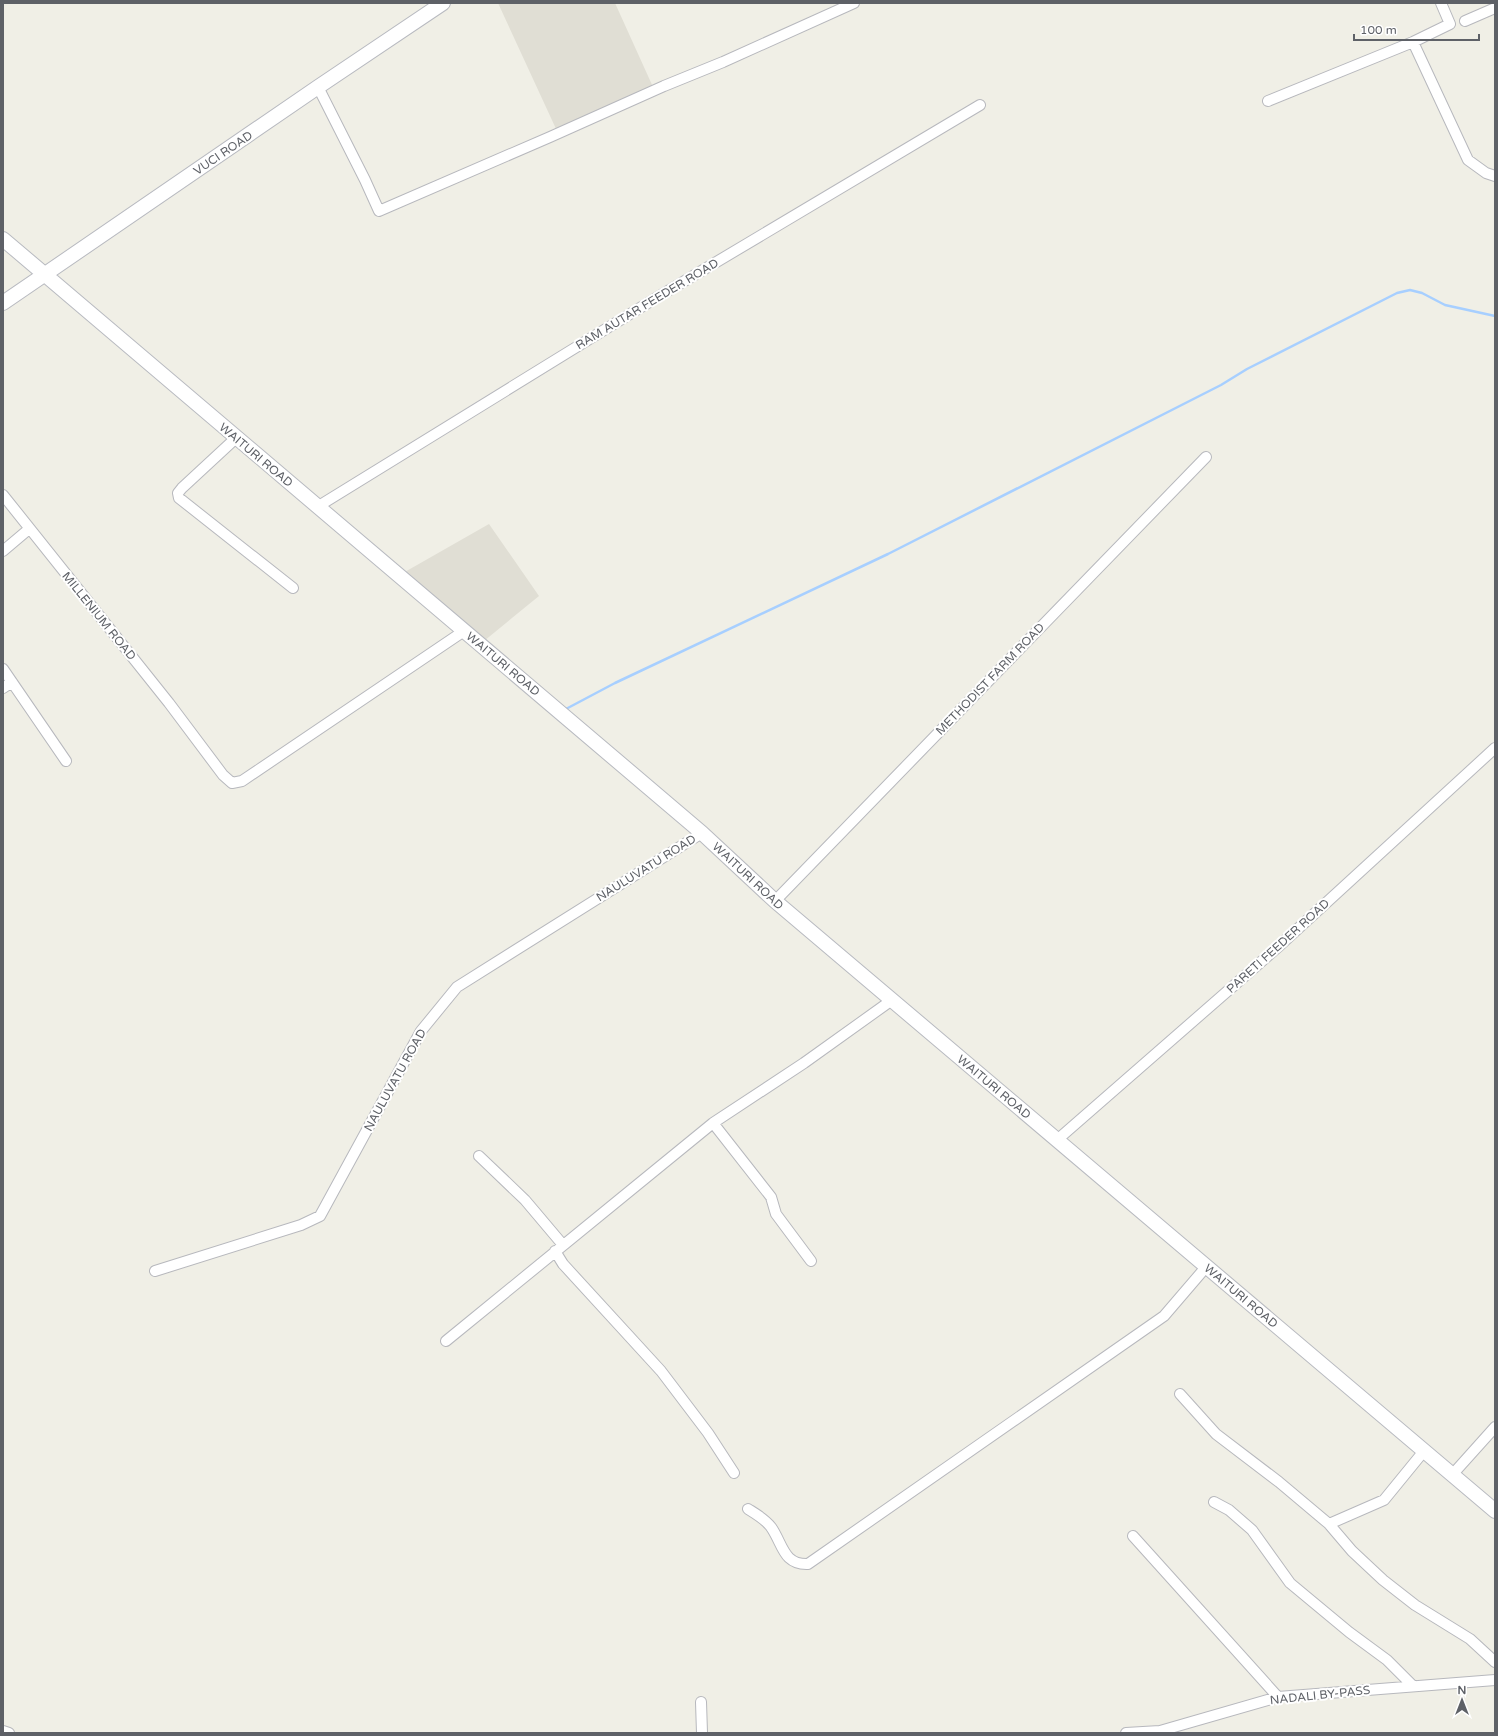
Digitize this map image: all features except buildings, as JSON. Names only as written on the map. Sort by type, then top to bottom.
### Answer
[{"type":"main road","name":"VUCI ROAD","points":[[3,303],[443,3]]},
{"type":"main road","name":"WAITURI ROAD","points":[[3,239],[702,833],[775,901],[1495,1511]]},
{"type":"street","points":[[318,87],[379,211],[664,86],[723,62],[854,3]]},
{"type":"street","points":[[1268,101],[1413,42],[1450,24],[1441,3]]},
{"type":"street","points":[[1465,21],[1495,8]]},
{"type":"street","points":[[1413,42],[1468,160],[1486,173],[1495,176]]},
{"type":"street","name":"RAM AUTAR FEEDER ROAD","points":[[317,507],[656,298],[980,104]]},
{"type":"street","points":[[236,438],[182,488],[178,493],[179,498],[293,588]]},
{"type":"street","name":"METHODIST FARM ROAD","points":[[775,901],[1206,457]]},
{"type":"street","name":"MILLENIUM ROAD","points":[[3,495],[169,703],[223,775],[232,783],[242,781],[464,631]]},
{"type":"street","points":[[3,551],[29,529]]},
{"type":"street","points":[[3,669],[66,761]]},
{"type":"street","points":[[3,688],[12,682]]},
{"type":"street","name":"PARETI FEEDER ROAD","points":[[1058,1140],[1278,947],[1495,748]]},
{"type":"street","name":"NAULUVATU ROAD","points":[[155,1271],[301,1225],[320,1216],[421,1031],[457,987],[702,833]]},
{"type":"street","points":[[446,1341],[713,1123],[804,1063],[892,1000]]},
{"type":"street","points":[[713,1123],[771,1197],[776,1214],[811,1261]]},
{"type":"street","points":[[479,1156],[525,1200],[559,1248],[563,1264],[661,1371],[708,1433],[734,1473]]},
{"type":"street","points":[[748,1509],[766,1521],[787,1556],[792,1561],[798,1564],[808,1564],[1164,1316],[1206,1267]]},
{"type":"street","points":[[1180,1394],[1216,1434],[1279,1482],[1328,1524],[1352,1551],[1383,1580],[1416,1605],[1470,1639],[1495,1662]]},
{"type":"street","points":[[1452,1475],[1495,1427]]},
{"type":"street","points":[[1328,1524],[1384,1500],[1424,1450]]},
{"type":"street","points":[[1214,1502],[1229,1510],[1252,1530],[1290,1583],[1331,1618],[1387,1660],[1413,1686]]},
{"type":"street","points":[[1133,1536],[1278,1697]]},
{"type":"street","name":"NADALI BY-PASS","points":[[1126,1733],[1160,1732],[1278,1697],[1495,1680]]},
{"type":"street","points":[[701,1702],[702,1733]]},
{"type":"street","points":[[3,1731],[9,1733]]},
{"type":"shaded area","points":[[498,3],[615,3],[653,87],[557,131]]},
{"type":"shaded area","points":[[489,524],[539,596],[484,641],[403,573]]},
{"type":"waterway","points":[[564,710],[615,683],[888,554],[1221,385],[1247,369],[1397,293],[1410,290],[1422,293],[1445,305],[1495,316]]}]
